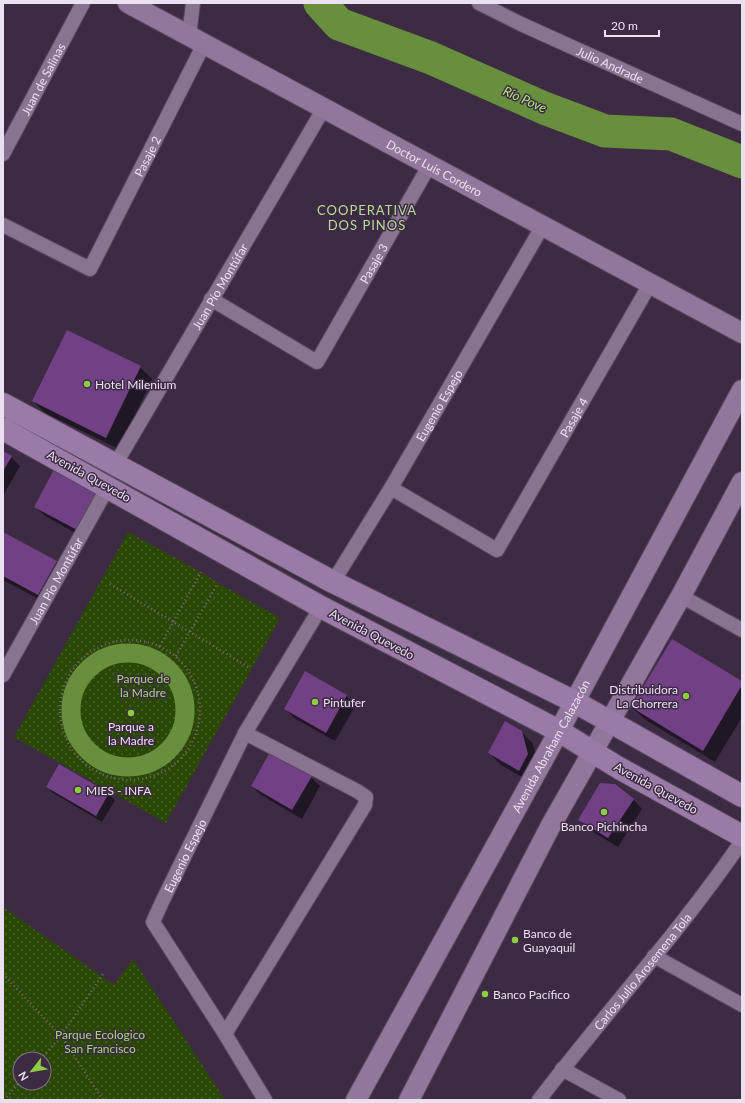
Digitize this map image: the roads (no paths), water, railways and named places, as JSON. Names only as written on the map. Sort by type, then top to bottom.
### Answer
[{"type":"main road","name":"Doctor Luis Cordero","points":[[128,3],[542,227],[742,333]]},
{"type":"main road","name":"Avenida Abraham Calazacón","points":[[356,1100],[559,731],[742,390]]},
{"type":"main road","name":"Avenida Quevedo","points":[[3,404],[333,582],[574,702],[742,796]]},
{"type":"main road","name":"Avenida Quevedo","points":[[3,428],[321,607],[559,731],[619,768],[742,836]]},
{"type":"main road","points":[[409,1100],[550,827],[681,596],[742,482]]},
{"type":"street","name":"Juan de Salinas","points":[[3,154],[82,3]]},
{"type":"street","name":"Pasaje 2","points":[[3,225],[90,269],[197,40],[193,3]]},
{"type":"street","name":"Julio Andrade","points":[[479,3],[521,24],[742,124]]},
{"type":"street","name":"Juan Pío Montúfar","points":[[115,465],[324,108]]},
{"type":"street","name":"Pasaje 3","points":[[212,299],[317,362],[429,166]]},
{"type":"street","name":"Eugenio Espejo","points":[[333,582],[392,488],[542,227]]},
{"type":"street","name":"Pasaje 4","points":[[392,488],[497,550],[650,284]]},
{"type":"street","name":"Juan Pío Montúfar","points":[[3,675],[108,486]]},
{"type":"street","points":[[681,596],[742,630]]},
{"type":"street","name":"Eugenio Espejo","points":[[265,1100],[225,1034],[153,922],[245,733],[321,607]]},
{"type":"street","points":[[225,1034],[365,805],[366,797],[245,733]]},
{"type":"street","name":"Carlos Julio Arosemena Tola","points":[[539,1100],[562,1069],[725,866],[742,841]]},
{"type":"street","points":[[654,956],[742,1005]]},
{"type":"street","points":[[562,1069],[619,1100]]},
{"type":"waterway","name":"Río Pove","points":[[320,3],[339,24],[431,58],[544,108],[605,131],[671,134],[742,162]]},
{"type":"waterway","points":[[128,653],[150,657],[169,669],[181,688],[185,710],[181,732],[169,751],[150,763],[128,767],[106,763],[87,751],[75,732],[71,710],[75,688],[87,669],[106,657],[128,653]]},
{"type":"place","name":"Hotel Milenium","points":[[87,384]]},
{"type":"place","name":"Distribuidora La Chorrera","points":[[686,696]]},
{"type":"place","name":"Pintufer","points":[[315,702]]},
{"type":"place","name":"Parque a la Madre","points":[[131,713]]},
{"type":"place","name":"MIES - INFA","points":[[78,790]]},
{"type":"place","name":"Banco Pichincha","points":[[604,812]]},
{"type":"place","name":"Banco de Guayaquil","points":[[515,940]]},
{"type":"place","name":"Banco Pacífico","points":[[485,994]]},
{"type":"district","name":"COOPERATIVA DOS PINOS","points":[[367,218]]},
{"type":"park label","name":"Parque de la Madre","points":[[143,685]]},
{"type":"park label","name":"Parque Ecologico San Francisco","points":[[100,1041]]}]
